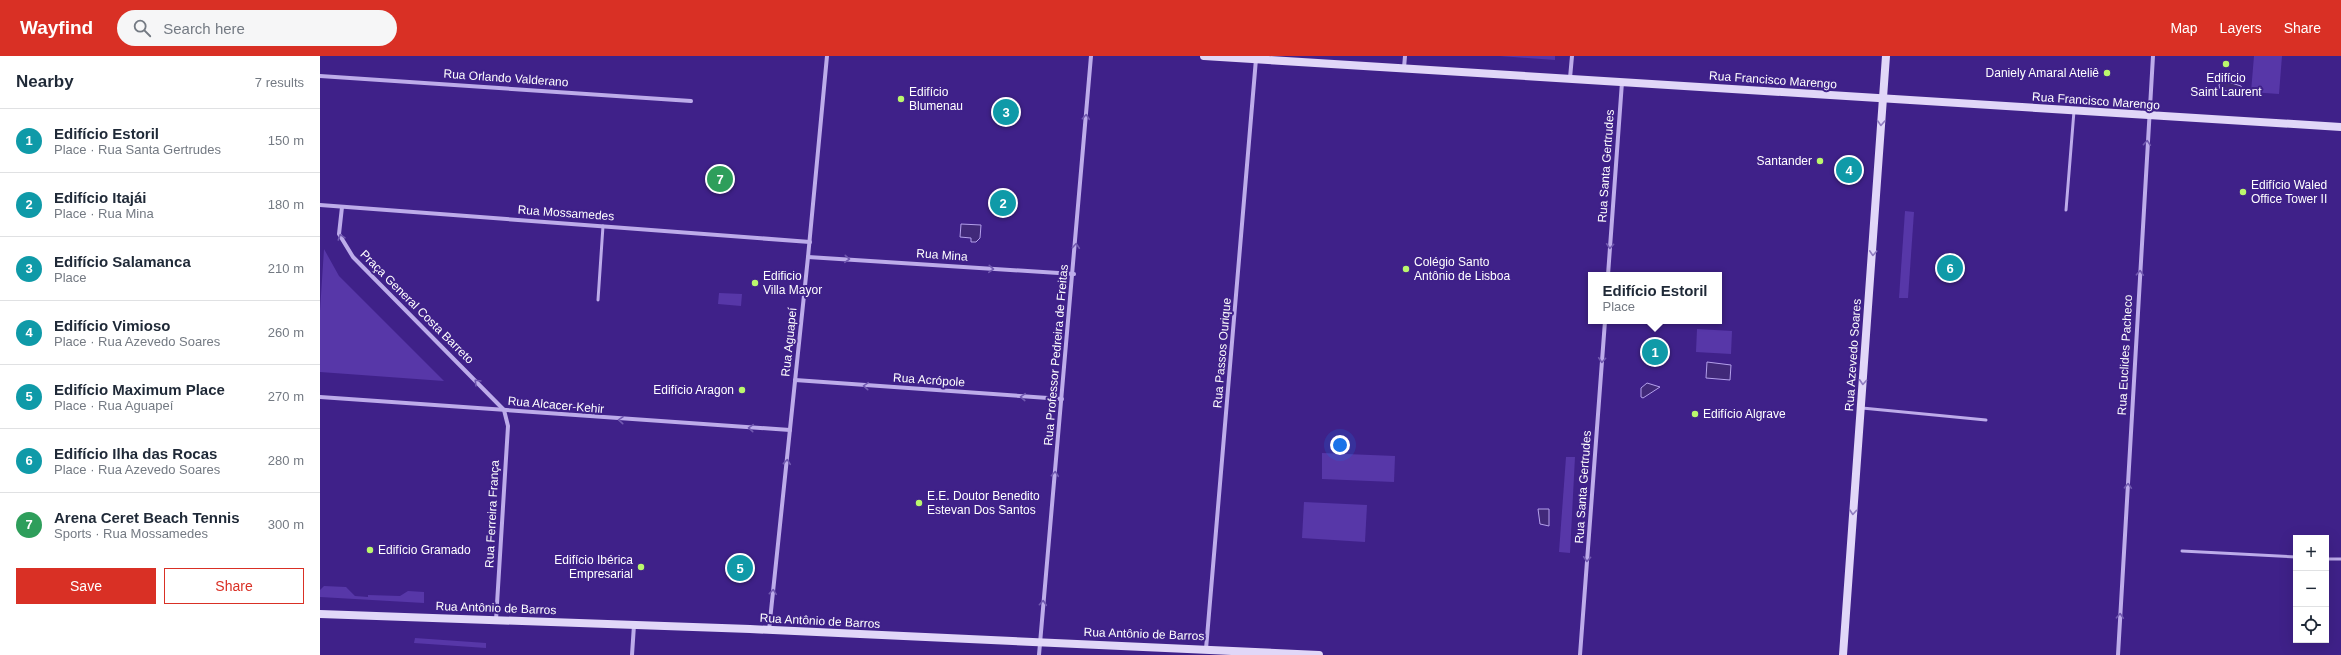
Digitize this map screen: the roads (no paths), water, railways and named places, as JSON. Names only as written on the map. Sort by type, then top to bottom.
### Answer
[{"type":"street","name":"Rua Aguapeí","points":[[770,630],[810,242],[827,56]]},
{"type":"street","name":"Rua Professor Pedreira de Freitas","points":[[1039,655],[1074,274],[1091,56]]},
{"type":"street","name":"Rua Francisco Marengo","points":[[1204,56],[2341,127]]},
{"type":"street","points":[[1404,68],[1405,56]]},
{"type":"street","points":[[1570,78],[1572,56]]},
{"type":"street","name":"Rua Azevedo Soares","points":[[1843,655],[1886,56]]},
{"type":"street","name":"Rua Euclides Pacheco","points":[[2118,655],[2153,56]]},
{"type":"street","name":"Rua Passos Ourique","points":[[1206,649],[1256,59]]},
{"type":"street","name":"Rua Orlando Valderano","points":[[320,76],[691,101]]},
{"type":"street","name":"Rua Santa Gertrudes","points":[[1608,272],[1622,82]]},
{"type":"street","name":"Rua Mossamedes","points":[[320,205],[810,242]]},
{"type":"street","name":"Praça General Costa Barreto","points":[[342,206],[339,234],[353,257],[504,410]]},
{"type":"street","name":"Rua Mina","points":[[808,257],[1074,274]]},
{"type":"street","name":"Rua Santa Gertrudes","points":[[1580,655],[1605,324]]},
{"type":"street","name":"Rua Acrópole","points":[[795,380],[1062,399]]},
{"type":"street","name":"Rua Alcacer-Kehir","points":[[320,398],[790,430]]},
{"type":"street","name":"Rua Ferreira França","points":[[496,620],[508,426],[504,410]]},
{"type":"street","name":"Rua Antônio de Barros","points":[[320,614],[770,630],[1319,655]]},
{"type":"street","points":[[632,655],[634,625]]},
{"type":"lane","points":[[2066,210],[2074,111]]},
{"type":"lane","points":[[598,300],[603,226]]},
{"type":"lane","points":[[1861,408],[1986,420]]},
{"type":"lane","points":[[2182,551],[2293,557]]},
{"type":"lane","points":[[2329,559],[2341,560]]},
{"type":"place","name":"Edifício Saint Laurent","points":[[2226,64]]},
{"type":"place","name":"Daniely Amaral Ateliê","points":[[2107,73]]},
{"type":"place","name":"Edifício Blumenau","points":[[901,99]]},
{"type":"place","name":"Edifício Salamanca","points":[[1006,112]]},
{"type":"place","name":"Santander","points":[[1820,161]]},
{"type":"place","name":"Edifício Vimioso","points":[[1849,170]]},
{"type":"place","name":"Arena Ceret Beach Tennis","points":[[720,179]]},
{"type":"place","name":"Edifício Waled Office Tower II","points":[[2243,192]]},
{"type":"place","name":"Edifício Itajái","points":[[1003,203]]},
{"type":"place","name":"Edifício Ilha das Rocas","points":[[1950,268]]},
{"type":"place","name":"Colégio Santo Antônio de Lisboa","points":[[1406,269]]},
{"type":"place","name":"Edificio Villa Mayor","points":[[755,283]]},
{"type":"place","name":"Edifício Estoril","points":[[1655,352]]},
{"type":"place","name":"Edifício Aragon","points":[[742,390]]},
{"type":"place","name":"Edifício Algrave","points":[[1695,414]]},
{"type":"place","name":"E.E. Doutor Benedito Estevan Dos Santos","points":[[919,503]]},
{"type":"place","name":"Edifício Gramado","points":[[370,550]]},
{"type":"place","name":"Edifício Ibérica Empresarial","points":[[641,567]]},
{"type":"place","name":"Edifício Maximum Place","points":[[740,568]]}]
